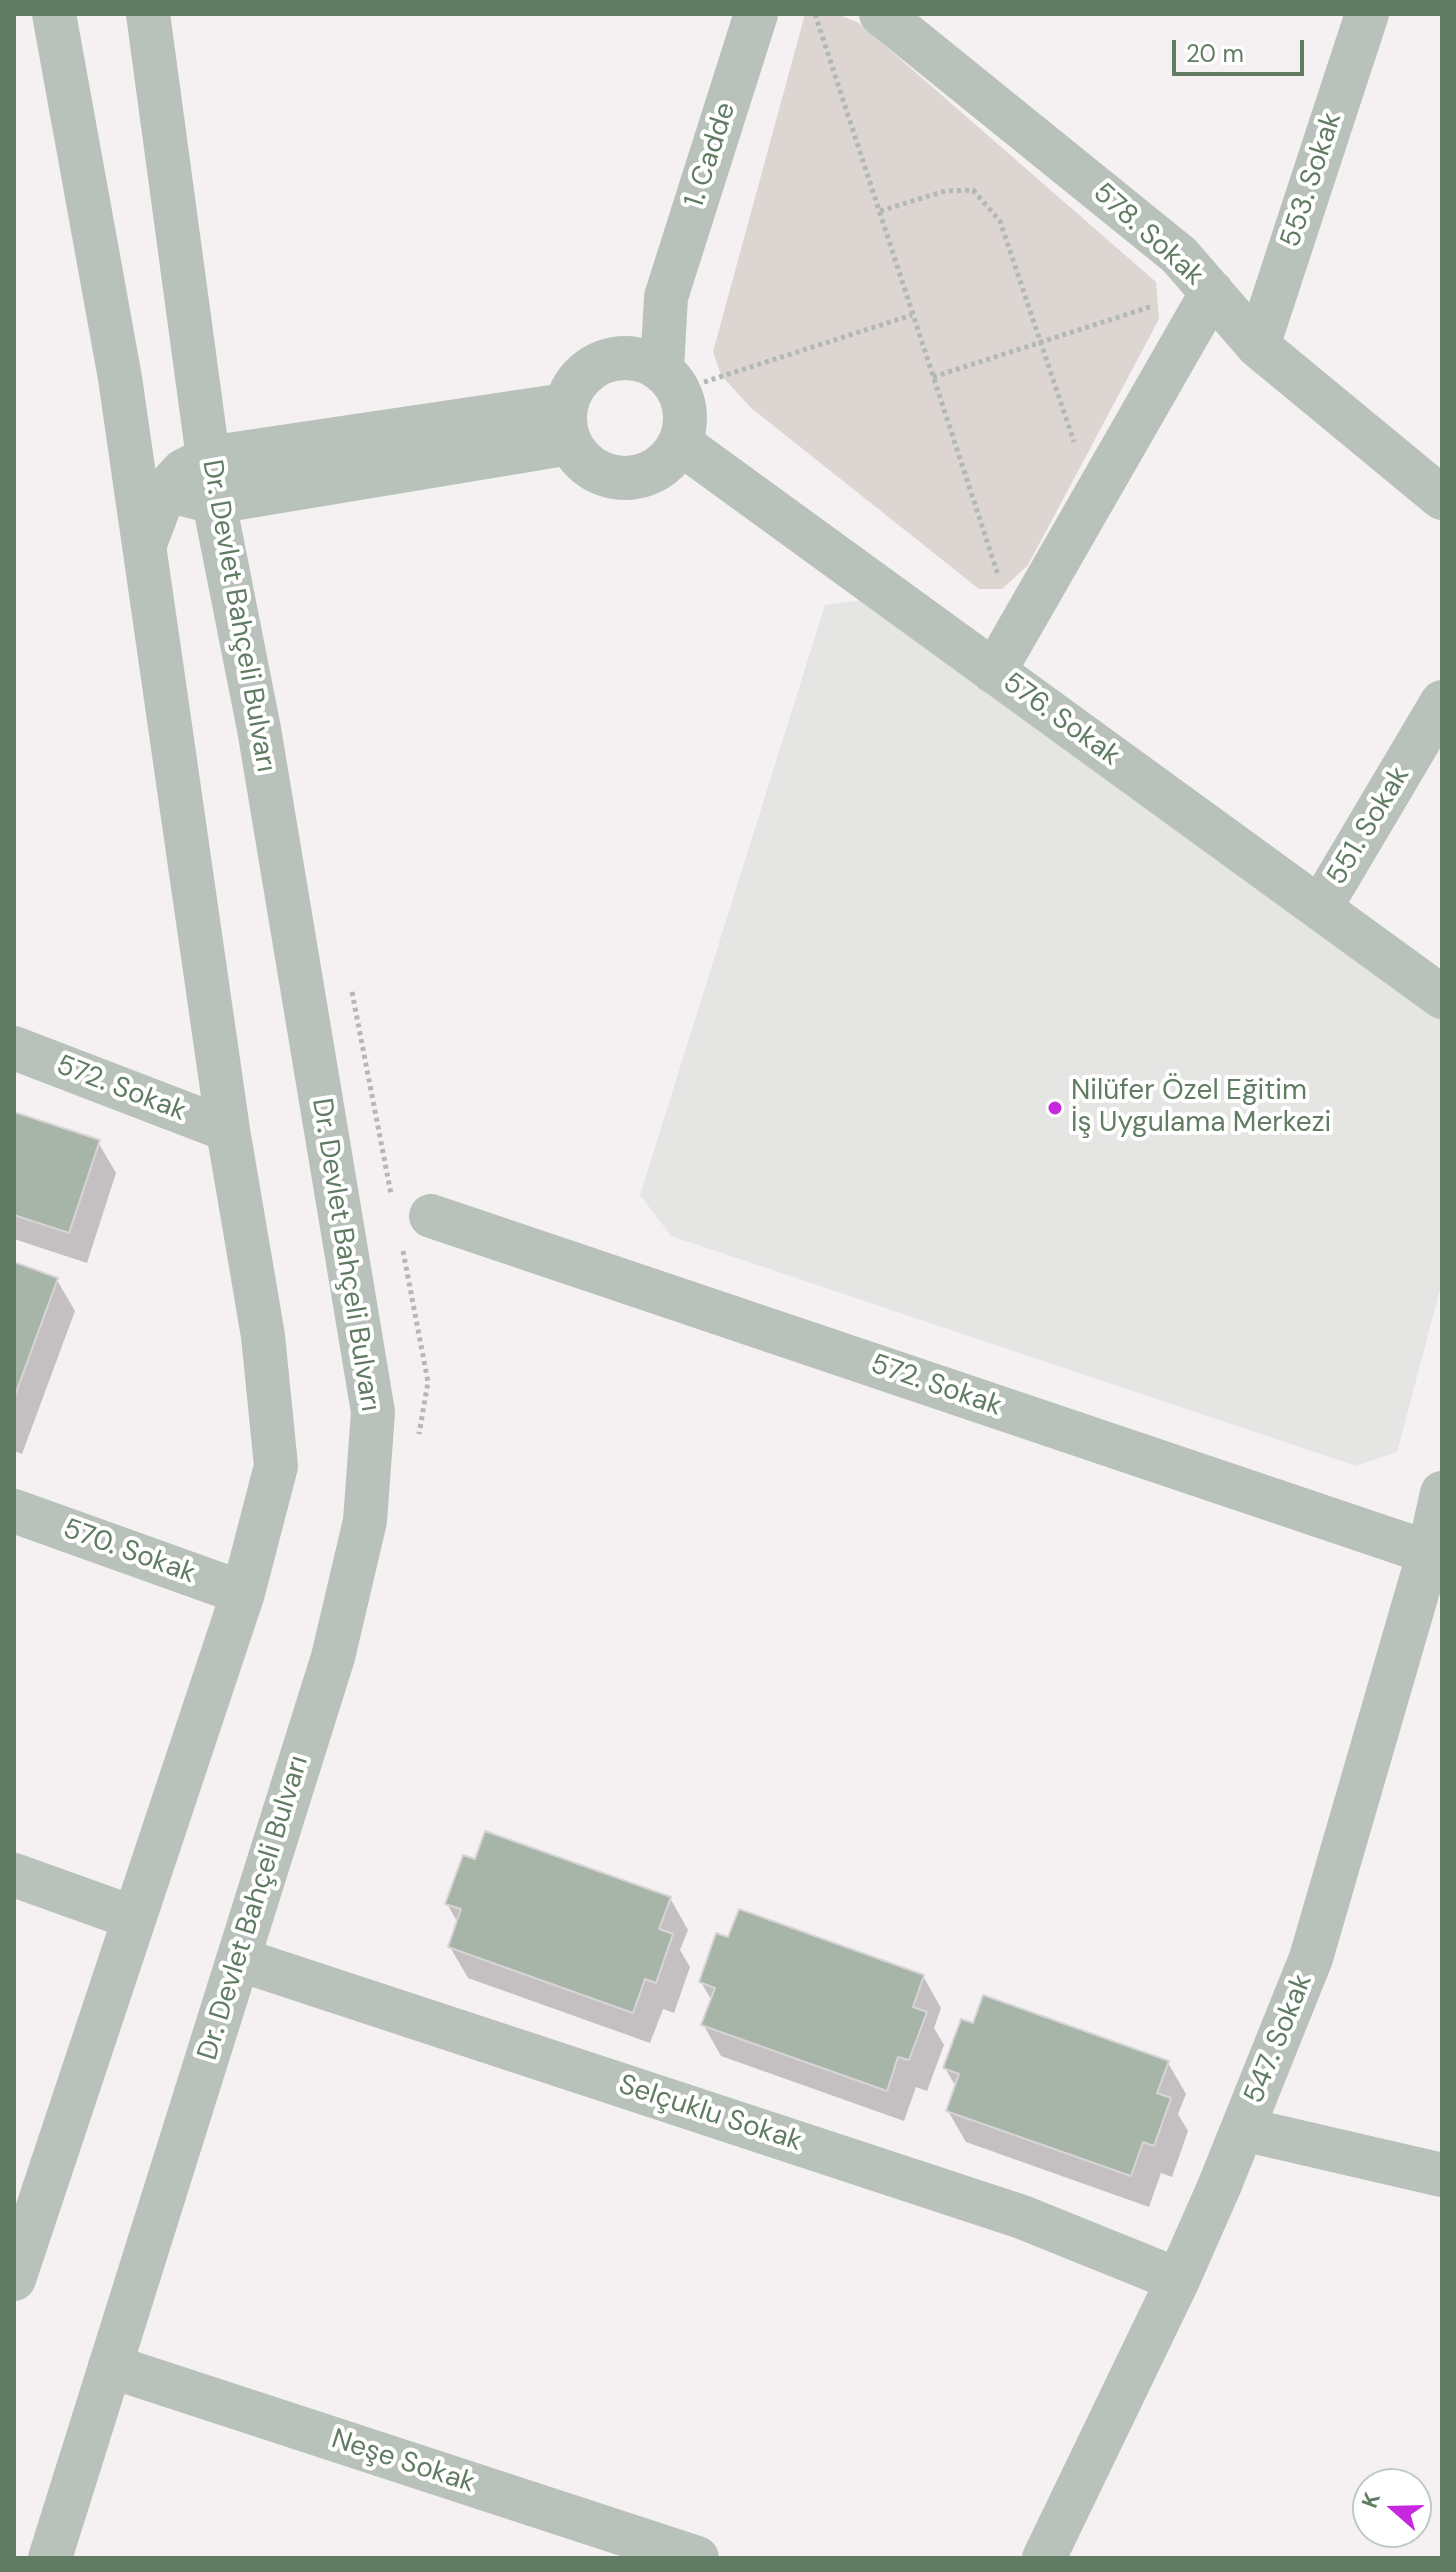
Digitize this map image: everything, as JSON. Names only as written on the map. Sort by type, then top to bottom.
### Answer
[{"type":"street","points":[[14,2279],[243,1593],[276,1466],[263,1336],[228,1130],[120,378],[54,14]]},
{"type":"street","name":"Dr. Devlet Bahçeli Bulvarı","points":[[50,2558],[333,1657],[365,1521],[373,1412],[259,729],[214,502],[148,14]]},
{"type":"street","name":"1. Cadde","points":[[666,297],[756,14]]},
{"type":"street","name":"578. Sokak","points":[[881,14],[1179,255],[1258,346],[1442,498]]},
{"type":"street","name":"553. Sokak","points":[[1258,346],[1367,14]]},
{"type":"street","points":[[994,672],[1212,292]]},
{"type":"street","points":[[617,358],[666,297]]},
{"type":"street","points":[[666,297],[671,381]]},
{"type":"street","points":[[624,356],[646,361],[671,381],[685,403],[686,424],[680,443],[669,460],[653,472],[634,478],[615,478],[596,472],[580,460],[568,424],[573,386],[586,370],[604,360],[624,356]]},
{"type":"street","points":[[129,443],[151,470],[187,496],[214,502],[568,424]]},
{"type":"street","points":[[145,544],[171,484],[183,471],[208,458],[568,424]]},
{"type":"street","name":"576. Sokak","points":[[680,443],[1442,997]]},
{"type":"street","name":"551. Sokak","points":[[1320,908],[1442,702]]},
{"type":"street","name":"572. Sokak","points":[[14,1048],[228,1130]]},
{"type":"street","name":"572. Sokak","points":[[431,1216],[1435,1555]]},
{"type":"street","name":"547. Sokak","points":[[1044,2558],[1178,2280],[1243,2129],[1311,1958],[1435,1555],[1442,1493]]},
{"type":"street","name":"570. Sokak","points":[[14,1511],[243,1593]]},
{"type":"street","points":[[14,1875],[134,1918]]},
{"type":"street","name":"Selçuklu Sokak","points":[[238,1959],[1022,2217],[1178,2280]]},
{"type":"street","points":[[1243,2129],[1442,2175]]},
{"type":"street","name":"Neşe Sokak","points":[[110,2366],[697,2558]]},
{"type":"path","points":[[815,14],[1016,634]]},
{"type":"path","points":[[879,211],[945,191],[973,190],[1000,221],[1077,452]]},
{"type":"path","points":[[933,377],[1157,304],[1212,292]]},
{"type":"path","points":[[671,381],[721,375],[912,315]]},
{"type":"shaded area","points":[[805,14],[837,14],[859,23],[1156,282],[1159,319],[1028,565],[1002,589],[979,589],[750,407],[721,375],[713,352]]},
{"type":"shaded area","name":"Nilüfer Özel Eğitim İş Uygulama Merkezi","points":[[863,600],[1189,833],[1442,1020],[1442,1282],[1397,1452],[1356,1466],[671,1236],[640,1195],[825,605]]},
{"type":"building","points":[[14,1112],[100,1140],[69,1233],[14,1215]]},
{"type":"building","points":[[14,1262],[58,1278],[14,1398]]},
{"type":"building","points":[[485,1831],[671,1897],[659,1929],[673,1934],[656,1983],[645,1979],[633,2013],[448,1947],[461,1909],[445,1904],[463,1855],[475,1859]]},
{"type":"building","points":[[739,1909],[924,1975],[913,2007],[927,2012],[909,2060],[898,2057],[887,2091],[701,2025],[715,1988],[699,1982],[716,1933],[728,1937]]},
{"type":"building","points":[[983,1995],[1169,2061],[1157,2093],[1171,2098],[1154,2146],[1143,2142],[1131,2176],[946,2111],[959,2074],[943,2068],[961,2019],[973,2023]]},
{"type":"place","name":"Nilüfer Özel Eğitim İş Uygulama Merkezi","points":[[1055,1108]]}]
